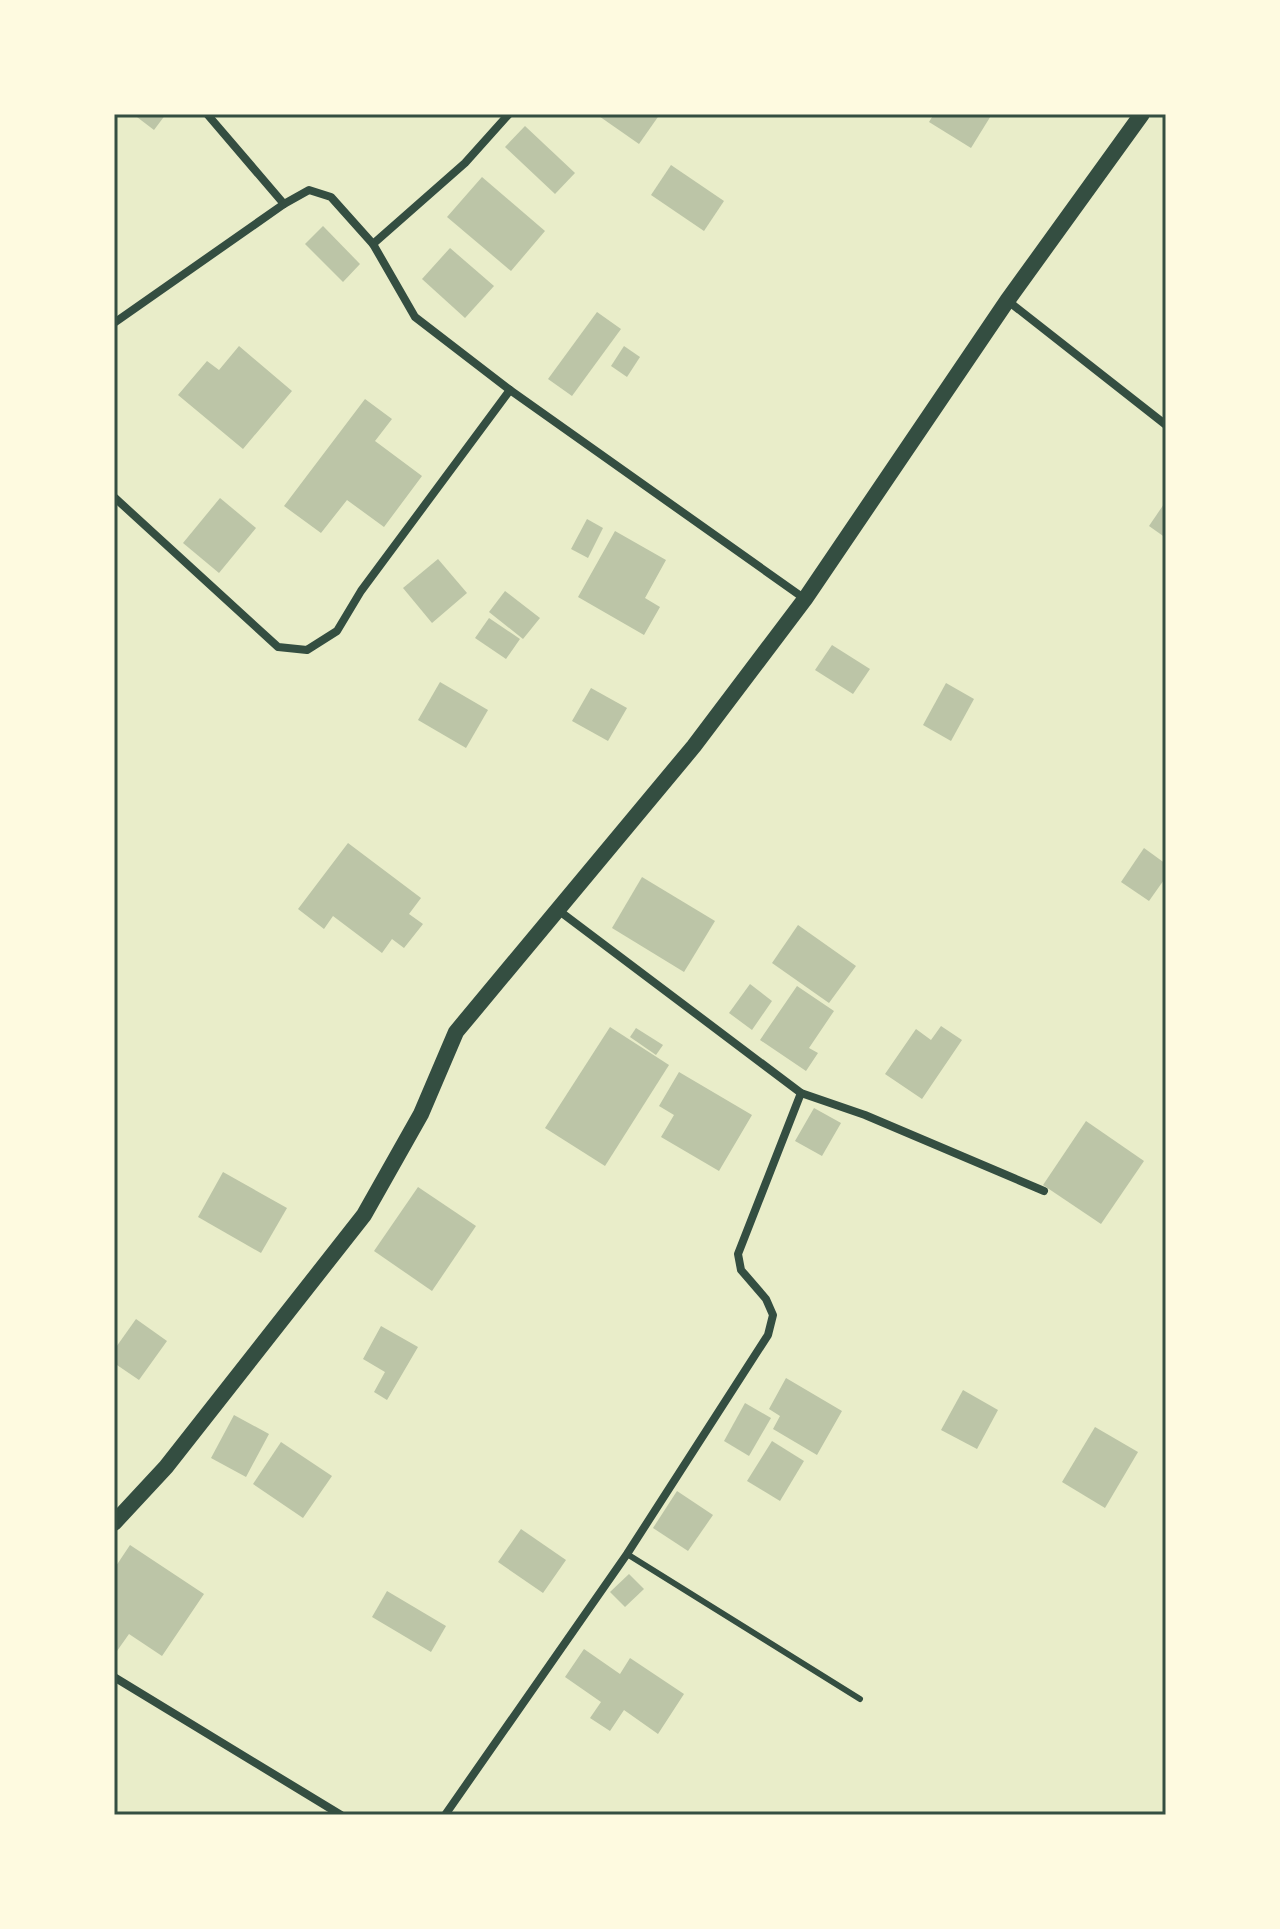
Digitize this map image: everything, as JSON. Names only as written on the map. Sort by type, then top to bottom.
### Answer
[{"type":"main road","points":[[114,1523],[166,1467],[364,1215],[421,1114],[456,1032],[694,746],[805,599],[1007,301],[1142,114]]},
{"type":"street","points":[[207,114],[284,204]]},
{"type":"street","points":[[373,244],[465,163],[509,114]]},
{"type":"street","points":[[114,323],[284,204],[309,190],[331,197],[373,244],[415,317],[510,390],[805,599]]},
{"type":"street","points":[[1007,301],[1166,425]]},
{"type":"street","points":[[114,497],[278,647],[307,650],[337,631],[361,591],[510,390]]},
{"type":"street","points":[[557,910],[801,1093],[865,1115],[1044,1191]]},
{"type":"street","points":[[445,1815],[627,1554],[768,1335],[773,1315],[766,1299],[741,1270],[738,1254],[801,1093]]},
{"type":"street","points":[[114,1677],[341,1815]]},
{"type":"lane","points":[[627,1554],[860,1699]]},
{"type":"building","points":[[133,114],[166,114],[154,130]]},
{"type":"building","points":[[596,114],[660,114],[639,144]]},
{"type":"building","points":[[934,114],[992,114],[971,148],[929,122]]},
{"type":"building","points":[[525,126],[575,173],[555,194],[505,147]]},
{"type":"building","points":[[671,165],[724,201],[704,231],[651,195]]},
{"type":"building","points":[[482,177],[545,231],[511,271],[447,217]]},
{"type":"building","points":[[323,226],[360,264],[343,282],[305,244]]},
{"type":"building","points":[[450,248],[494,286],[465,318],[422,279]]},
{"type":"building","points":[[597,312],[621,329],[572,396],[548,379]]},
{"type":"building","points":[[239,346],[292,391],[243,449],[178,395],[207,361],[219,370]]},
{"type":"building","points":[[624,346],[640,357],[627,377],[611,366]]},
{"type":"building","points":[[365,399],[392,419],[375,441],[422,476],[384,527],[347,500],[321,533],[284,506]]},
{"type":"building","points":[[220,498],[256,528],[219,573],[183,543]]},
{"type":"building","points":[[1166,501],[1166,538],[1149,526]]},
{"type":"building","points":[[587,519],[603,528],[588,558],[571,549]]},
{"type":"building","points":[[615,531],[666,560],[645,598],[660,607],[644,635],[578,597]]},
{"type":"building","points":[[438,559],[467,593],[432,623],[403,588]]},
{"type":"building","points":[[505,591],[540,618],[523,639],[489,612]]},
{"type":"building","points":[[489,618],[520,639],[506,659],[475,638]]},
{"type":"building","points":[[832,645],[870,669],[853,694],[815,670]]},
{"type":"building","points":[[440,682],[488,710],[466,748],[418,720]]},
{"type":"building","points":[[946,683],[974,699],[951,741],[923,725]]},
{"type":"building","points":[[591,688],[627,708],[608,741],[572,721]]},
{"type":"building","points":[[348,843],[421,898],[409,914],[423,924],[404,948],[392,939],[382,953],[333,916],[324,929],[298,909]]},
{"type":"building","points":[[1144,848],[1166,864],[1166,877],[1149,901],[1121,882]]},
{"type":"building","points":[[642,877],[715,921],[684,972],[612,928]]},
{"type":"building","points":[[798,925],[856,966],[829,1003],[772,963]]},
{"type":"building","points":[[750,984],[772,1001],[752,1030],[729,1013]]},
{"type":"building","points":[[797,986],[834,1011],[809,1048],[818,1053],[806,1071],[760,1040]]},
{"type":"building","points":[[941,1026],[962,1040],[922,1099],[885,1074],[916,1029],[931,1040]]},
{"type":"building","points":[[610,1027],[669,1065],[605,1166],[545,1128]]},
{"type":"building","points":[[636,1028],[663,1045],[656,1055],[630,1037]]},
{"type":"building","points":[[679,1072],[752,1115],[719,1171],[661,1137],[674,1115],[659,1106]]},
{"type":"building","points":[[814,1108],[841,1123],[822,1156],[795,1141]]},
{"type":"building","points":[[1086,1121],[1144,1161],[1101,1224],[1043,1185]]},
{"type":"building","points":[[223,1172],[287,1208],[261,1253],[198,1217]]},
{"type":"building","points":[[418,1187],[476,1226],[432,1291],[374,1251]]},
{"type":"building","points":[[136,1319],[167,1341],[139,1380],[114,1363],[114,1350]]},
{"type":"building","points":[[381,1326],[418,1347],[387,1400],[374,1392],[385,1372],[363,1359]]},
{"type":"building","points":[[786,1378],[842,1411],[817,1455],[773,1429],[780,1416],[769,1409]]},
{"type":"building","points":[[963,1390],[998,1410],[977,1449],[941,1430]]},
{"type":"building","points":[[745,1403],[771,1418],[749,1456],[724,1441]]},
{"type":"building","points":[[234,1415],[269,1434],[246,1477],[211,1458]]},
{"type":"building","points":[[1095,1427],[1138,1452],[1105,1508],[1062,1482]]},
{"type":"building","points":[[772,1441],[804,1461],[780,1501],[747,1481]]},
{"type":"building","points":[[281,1442],[332,1476],[303,1518],[253,1484]]},
{"type":"building","points":[[677,1491],[713,1515],[688,1551],[653,1528]]},
{"type":"building","points":[[521,1529],[566,1560],[543,1593],[498,1562]]},
{"type":"building","points":[[130,1545],[204,1594],[162,1656],[129,1634],[117,1651],[114,1648],[114,1569]]},
{"type":"building","points":[[629,1574],[644,1589],[625,1607],[610,1592]]},
{"type":"building","points":[[387,1591],[446,1626],[431,1652],[372,1617]]},
{"type":"building","points":[[584,1649],[620,1674],[630,1658],[684,1694],[658,1734],[624,1710],[610,1731],[590,1718],[601,1702],[565,1677]]}]
